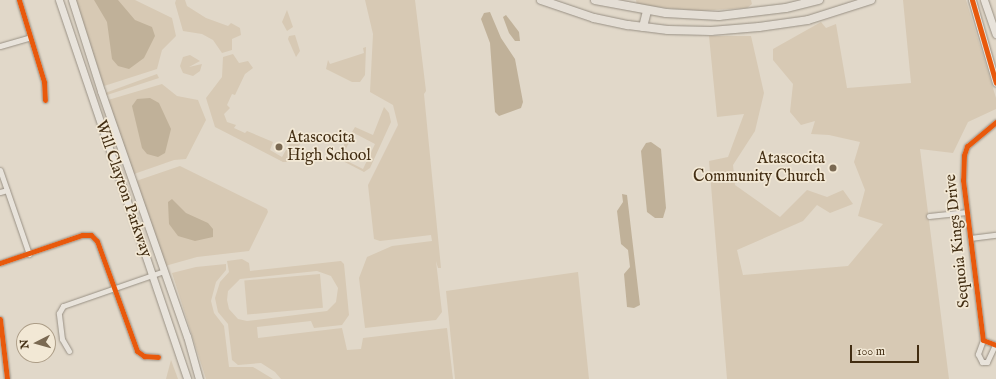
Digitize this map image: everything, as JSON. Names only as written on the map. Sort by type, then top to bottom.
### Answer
[{"type":"main road","name":"Will Clayton Parkway","points":[[59,0],[153,274],[187,379]]},
{"type":"main road","name":"Will Clayton Parkway","points":[[72,0],[199,379]]},
{"type":"main road","points":[[595,0],[647,11],[698,15],[754,12],[819,0]]},
{"type":"main road","points":[[546,1],[594,18],[644,27],[697,31],[756,28],[822,16],[871,0]]},
{"type":"main road","points":[[972,0],[996,83]]},
{"type":"main road","points":[[984,0],[996,34]]},
{"type":"main road","points":[[644,27],[647,11]]},
{"type":"main road","points":[[754,12],[756,28]]},
{"type":"main road","points":[[122,183],[132,179]]},
{"type":"street","points":[[19,0],[28,38],[44,82],[45,100]]},
{"type":"street","points":[[0,46],[28,38]]},
{"type":"street","name":"Sequoia Kings Drive","points":[[983,340],[994,345],[987,362],[982,362],[978,354],[983,340],[963,180],[964,154],[971,140],[996,122]]},
{"type":"street","points":[[0,170],[29,254]]},
{"type":"street","points":[[0,192],[7,190]]},
{"type":"street","points":[[929,216],[967,212]]},
{"type":"street","points":[[0,263],[82,235],[91,235],[97,241],[137,351],[144,356],[158,357]]},
{"type":"street","points":[[970,238],[996,235]]},
{"type":"street","points":[[69,351],[62,339],[60,309],[164,271]]},
{"type":"street","points":[[0,319],[7,379]]},
{"type":"shaded area","points":[[75,0],[135,0],[172,18],[176,36],[162,50],[157,69],[104,86]]},
{"type":"shaded area","points":[[94,0],[118,0],[135,20],[152,27],[155,36],[144,58],[129,69],[118,66],[112,59],[107,22]]},
{"type":"shaded area","points":[[176,0],[185,0],[187,6],[206,18],[228,26],[231,23],[240,28],[241,35],[232,39],[232,50],[222,53],[213,40],[202,34],[183,31],[175,3]]},
{"type":"shaded area","points":[[365,0],[415,0],[426,91],[424,94],[441,268],[438,268],[436,261],[442,312],[436,320],[365,328],[359,278],[367,257],[392,246],[432,241],[431,235],[380,241],[374,239],[368,185],[398,125],[393,105],[370,92],[373,34]]},
{"type":"shaded area","points":[[636,0],[751,0],[752,4],[747,8],[698,11],[637,5]]},
{"type":"shaded area","points":[[903,0],[966,0],[996,98],[996,109],[968,122],[953,153],[920,149],[949,379],[727,379],[709,161],[728,157],[744,114],[717,117],[709,36],[751,36],[764,93],[755,131],[733,165],[735,185],[780,217],[807,190],[827,197],[843,190],[853,204],[830,213],[817,205],[803,221],[737,250],[743,275],[848,266],[883,224],[858,216],[865,190],[854,162],[860,142],[829,135],[811,134],[815,121],[801,125],[790,112],[793,84],[773,60],[773,49],[821,22],[826,28],[836,24],[847,88],[911,83]]},
{"type":"shaded area","points":[[287,10],[293,27],[287,31],[282,22]]},
{"type":"shaded area","points":[[490,12],[501,38],[515,59],[523,102],[521,108],[499,116],[495,112],[490,43],[481,19],[484,13]]},
{"type":"shaded area","points":[[506,15],[519,32],[520,41],[515,41],[509,33],[503,17]]},
{"type":"shaded area","points":[[295,35],[300,51],[296,57],[288,39],[289,36]]},
{"type":"shaded area","points":[[366,47],[365,75],[360,82],[352,82],[326,69],[328,60],[330,64],[364,53],[363,48]]},
{"type":"shaded area","points":[[233,54],[239,63],[248,61],[253,68],[245,74],[235,95],[232,94],[227,105],[230,108],[224,114],[227,122],[236,125],[234,128],[245,133],[247,131],[273,142],[270,150],[282,157],[295,134],[308,141],[307,143],[302,141],[289,162],[283,162],[215,127],[206,98],[222,77],[223,57]]},
{"type":"shaded area","points":[[190,55],[200,61],[189,67],[202,64],[200,71],[193,76],[183,73],[180,66],[183,57]]},
{"type":"shaded area","points":[[157,74],[159,78],[107,95],[105,93]]},
{"type":"shaded area","points":[[162,84],[177,96],[198,100],[206,120],[186,159],[174,160],[134,174],[108,100]]},
{"type":"shaded area","points":[[150,98],[159,103],[171,129],[165,153],[158,157],[147,154],[142,148],[132,106],[137,99]]},
{"type":"shaded area","points":[[384,107],[389,113],[391,122],[370,168],[364,172],[337,158],[347,139],[350,141],[341,158],[363,169],[375,144],[352,132],[355,127],[373,135]]},
{"type":"shaded area","points":[[651,142],[661,149],[666,208],[663,218],[655,218],[647,212],[641,151],[646,143]]},
{"type":"shaded area","points":[[180,166],[267,209],[268,212],[249,251],[197,257],[165,266],[136,181]]},
{"type":"shaded area","points":[[622,194],[627,195],[640,305],[634,308],[627,307],[624,274],[630,267],[628,250],[621,244],[617,211],[623,202]]},
{"type":"shaded area","points":[[172,199],[186,213],[208,223],[213,229],[213,237],[195,241],[178,236],[169,224],[168,202]]},
{"type":"shaded area","points":[[242,259],[249,263],[250,271],[341,261],[344,264],[349,315],[342,325],[314,328],[311,321],[257,327],[258,338],[342,328],[347,350],[361,349],[363,338],[447,328],[453,379],[281,379],[275,372],[261,363],[238,365],[232,360],[228,324],[218,312],[215,298],[220,282],[229,272],[227,261]],"holes":[[[317,271],[331,276],[338,288],[336,302],[327,311],[247,321],[238,319],[229,309],[227,300],[228,291],[240,279]]]},
{"type":"shaded area","points":[[226,264],[226,270],[216,282],[211,301],[214,313],[224,326],[229,367],[253,367],[273,379],[206,379],[172,273],[196,267]]},
{"type":"shaded area","points":[[578,272],[589,379],[455,379],[446,291]]},
{"type":"shaded area","points":[[320,274],[323,308],[247,314],[244,281]]},
{"type":"shaded area","points":[[171,360],[178,379],[166,379]]},
{"type":"cycle path","points":[[19,0],[44,82],[45,100]]},
{"type":"cycle path","points":[[972,0],[996,83]]},
{"type":"cycle path","points":[[996,122],[967,146],[964,155],[963,180],[983,340],[996,345]]},
{"type":"cycle path","points":[[0,263],[82,235],[91,235],[97,241],[137,351],[144,356],[158,357]]},
{"type":"cycle path","points":[[0,319],[7,379]]},
{"type":"place","name":"Atascocita High School","points":[[279,147]]},
{"type":"place","name":"Atascocita Community Church","points":[[833,168]]}]
